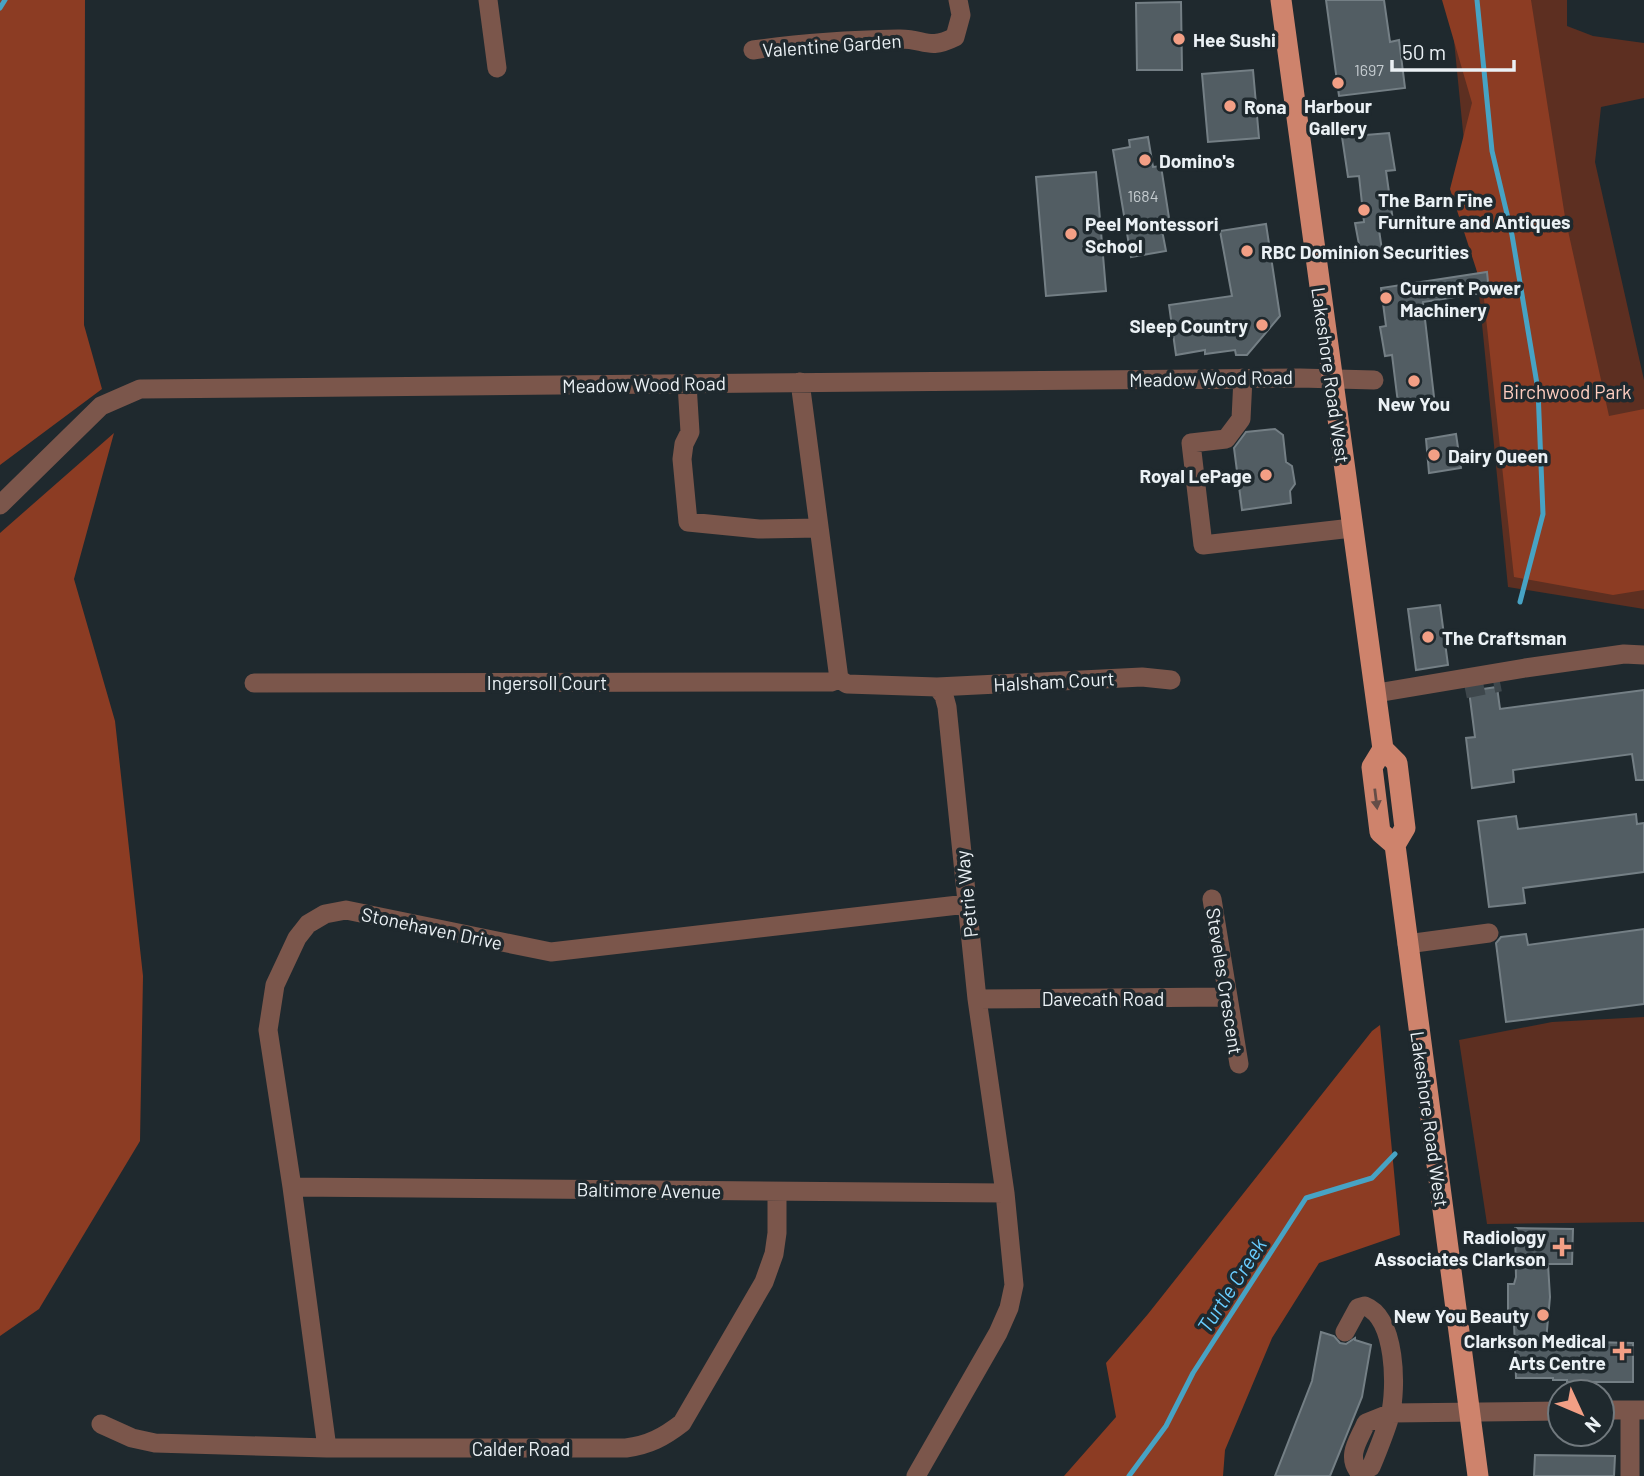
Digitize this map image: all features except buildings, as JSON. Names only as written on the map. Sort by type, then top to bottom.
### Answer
[{"type":"main road","name":"Lakeshore Road West","points":[[1281,0],[1384,749],[1397,763],[1405,828],[1395,845],[1478,1476]]},
{"type":"street","points":[[488,0],[497,68]]},
{"type":"street","name":"Valentine Garden","points":[[753,50],[803,43],[903,38],[938,45],[955,37],[961,15],[958,0]]},
{"type":"street","points":[[1242,378],[1241,419],[1226,439],[1191,443],[1203,545],[1352,527]]},
{"type":"street","name":"Meadow Wood Road","points":[[0,505],[101,406],[140,389],[1242,378],[1374,380]]},
{"type":"street","points":[[800,383],[839,679],[847,684],[937,687]]},
{"type":"street","points":[[687,384],[690,432],[684,444],[682,459],[688,522],[759,528],[819,528]]},
{"type":"street","points":[[1377,693],[1459,684],[1624,654],[1644,655]]},
{"type":"street","name":"Halsham Court","points":[[937,687],[1142,677],[1171,680]]},
{"type":"street","name":"Ingersoll Court","points":[[254,683],[831,682],[839,679]]},
{"type":"street","name":"Petrie Way","points":[[916,1476],[998,1333],[1009,1308],[1014,1285],[1005,1193],[977,999],[947,707],[944,696],[937,687]]},
{"type":"street","name":"Steveles Crescent","points":[[1212,898],[1239,1064]]},
{"type":"street","name":"Stonehaven Drive","points":[[327,1448],[268,1030],[275,985],[297,938],[308,924],[325,914],[346,910],[551,952],[967,904]]},
{"type":"street","points":[[1407,944],[1489,933]]},
{"type":"street","name":"Davecath Road","points":[[977,999],[1228,997]]},
{"type":"street","name":"Baltimore Avenue","points":[[292,1187],[1005,1193]]},
{"type":"street","name":"Calder Road","points":[[101,1424],[132,1438],[155,1443],[327,1448],[642,1446],[665,1437],[682,1423],[764,1282],[774,1254],[777,1192]]},
{"type":"street","points":[[1345,1332],[1358,1308],[1372,1308],[1383,1321],[1393,1359],[1391,1413],[1546,1411]]},
{"type":"street","points":[[1616,1410],[1637,1410],[1630,1476]]},
{"type":"green space","points":[[0,0],[85,0],[84,325],[102,389],[0,465]]},
{"type":"green space","name":"Birchwood Park","points":[[1442,0],[1531,0],[1565,217],[1609,416],[1644,409],[1644,590],[1613,595],[1514,577],[1483,290],[1450,189],[1472,103]]},
{"type":"green space","name":"Birchwood Park","points":[[1450,0],[1567,0],[1567,26],[1593,36],[1644,43],[1644,98],[1601,107],[1595,162],[1644,380],[1644,609],[1508,587]]},
{"type":"green space","points":[[114,433],[74,579],[115,721],[143,976],[140,1141],[39,1309],[0,1336],[0,533]]},
{"type":"green space","points":[[1644,1017],[1644,1222],[1487,1224],[1459,1040],[1552,1022]]},
{"type":"green space","points":[[1380,1025],[1400,1235],[1319,1263],[1272,1338],[1225,1450],[1223,1476],[1064,1476],[1116,1417],[1106,1363],[1148,1314],[1372,1031]]},
{"type":"waterway","points":[[0,8],[5,0]]},
{"type":"waterway","points":[[1477,0],[1492,151],[1512,235],[1538,390],[1543,514],[1520,602]]},
{"type":"waterway","name":"Turtle Creek","points":[[1129,1476],[1166,1426],[1193,1373],[1306,1198],[1372,1178],[1395,1154]]},
{"type":"tunnel","points":[[1465,689],[1500,682]]},
{"type":"place","name":"Hee Sushi","points":[[1179,39]]},
{"type":"place","name":"Harbour Gallery","points":[[1338,83]]},
{"type":"place","name":"Rona","points":[[1230,106]]},
{"type":"place","name":"Domino's","points":[[1145,160]]},
{"type":"place","name":"The Barn Fine Furniture and Antiques","points":[[1364,210]]},
{"type":"place","name":"Peel Montessori School","points":[[1071,234]]},
{"type":"place","name":"RBC Dominion Securities","points":[[1247,251]]},
{"type":"place","name":"Current Power Machinery","points":[[1386,298]]},
{"type":"place","name":"Sleep Country","points":[[1262,325]]},
{"type":"place","name":"New You","points":[[1414,381]]},
{"type":"place","name":"Dairy Queen","points":[[1434,455]]},
{"type":"place","name":"Royal LePage","points":[[1266,475]]},
{"type":"place","name":"The Craftsman","points":[[1428,637]]},
{"type":"place","name":"Radiology Associates Clarkson","points":[[1562,1247]]},
{"type":"place","name":"New You Beauty","points":[[1543,1315]]},
{"type":"place","name":"Clarkson Medical Arts Centre","points":[[1622,1351]]}]
